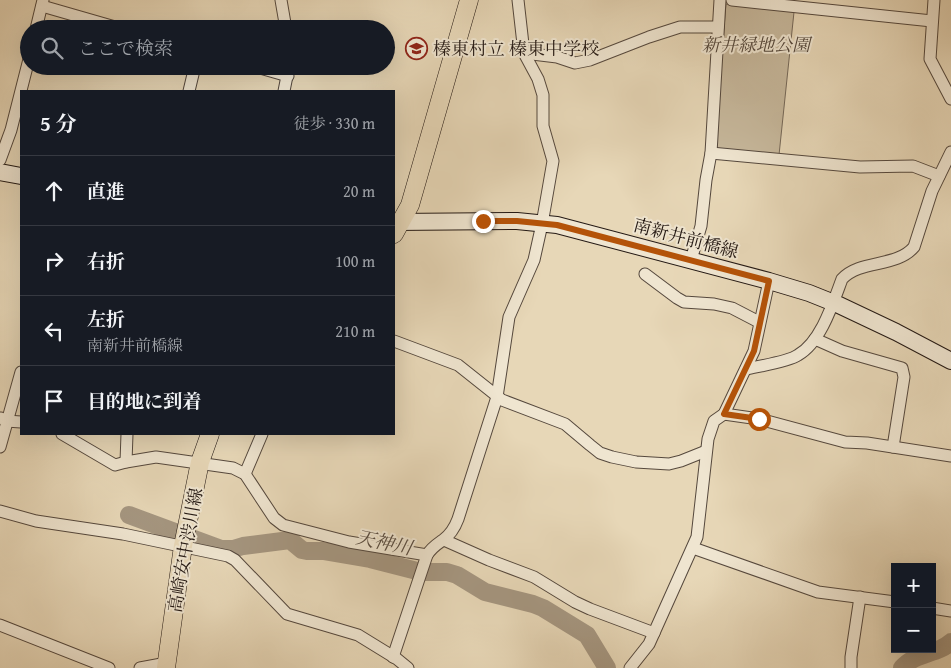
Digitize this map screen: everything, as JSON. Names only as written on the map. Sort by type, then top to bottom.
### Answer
[{"type":"main road","points":[[396,226],[410,205],[469,0]]},
{"type":"main road","points":[[0,172],[20,176]]},
{"type":"main road","name":"南新井前橋線","points":[[396,226],[517,221],[557,225],[769,281],[832,302],[896,332],[951,362]]},
{"type":"main road","name":"高崎安中渋川線","points":[[167,666],[185,539],[200,462],[210,435]]},
{"type":"street","points":[[281,0],[284,20]]},
{"type":"street","points":[[395,661],[427,555],[434,545],[444,540],[450,534],[458,519],[497,397],[509,317],[534,260],[542,224],[553,161],[543,126],[543,95],[538,79],[524,53],[518,0]]},
{"type":"street","points":[[691,260],[701,226],[711,153],[720,0]]},
{"type":"street","points":[[732,0],[932,20]]},
{"type":"street","points":[[934,0],[930,59],[950,95]]},
{"type":"street","points":[[38,20],[43,3],[95,20]]},
{"type":"street","points":[[524,53],[557,57],[575,63],[590,60],[649,37],[680,28],[718,27]]},
{"type":"street","points":[[21,90],[25,75]]},
{"type":"street","points":[[189,90],[193,75]]},
{"type":"street","points":[[284,90],[287,75]]},
{"type":"street","points":[[0,160],[11,130],[20,94]]},
{"type":"street","points":[[711,153],[860,167],[913,166],[938,176]]},
{"type":"street","points":[[746,369],[797,356],[812,345],[842,279],[847,274],[858,268],[892,259],[909,252],[914,247],[926,206],[938,176],[950,159]]},
{"type":"street","points":[[646,274],[684,302],[714,304],[732,308],[759,322]]},
{"type":"street","points":[[633,667],[654,633],[697,537],[708,439],[714,421],[724,414],[754,351],[769,281]]},
{"type":"street","points":[[815,339],[842,351],[902,368],[904,376],[893,447]]},
{"type":"street","points":[[395,341],[458,366],[502,400],[565,424],[600,453],[612,458],[669,464],[706,451]]},
{"type":"street","points":[[0,447],[3,419],[20,375]]},
{"type":"street","points":[[724,414],[759,419],[846,442],[867,443],[951,456]]},
{"type":"street","points":[[3,419],[20,422]]},
{"type":"street","points":[[64,435],[114,465],[156,458],[200,462],[233,468],[245,474],[274,518],[283,525],[349,542],[427,555]]},
{"type":"street","points":[[126,462],[127,435]]},
{"type":"street","points":[[245,474],[262,435]]},
{"type":"street","points":[[0,511],[36,521],[123,534],[185,539],[235,560],[287,614],[358,635],[408,668]]},
{"type":"street","points":[[444,540],[534,577],[582,605],[654,633]]},
{"type":"street","points":[[692,548],[818,592],[891,601]]},
{"type":"street","points":[[851,668],[860,597]]},
{"type":"street","points":[[936,609],[951,611]]},
{"type":"street","points":[[0,624],[109,668]]},
{"type":"street","points":[[140,668],[167,666]]},
{"type":"green space","name":"新井緑地公園","points":[[726,4],[792,9],[794,12],[779,155],[714,148]]},
{"type":"waterway","name":"天神川","points":[[129,515],[221,549],[233,549],[290,540],[302,550],[323,551],[370,559],[421,572],[447,572],[457,575],[485,592],[543,608],[587,635],[607,668]]},
{"type":"waterway","name":"天神川","points":[[902,668],[914,659],[951,642]]},
{"type":"place","name":"榛東村立 榛東中学校","points":[[417,48]]},
{"type":"route","points":[[483,221],[517,221],[557,225],[769,281],[754,351],[724,414],[759,419]]}]
